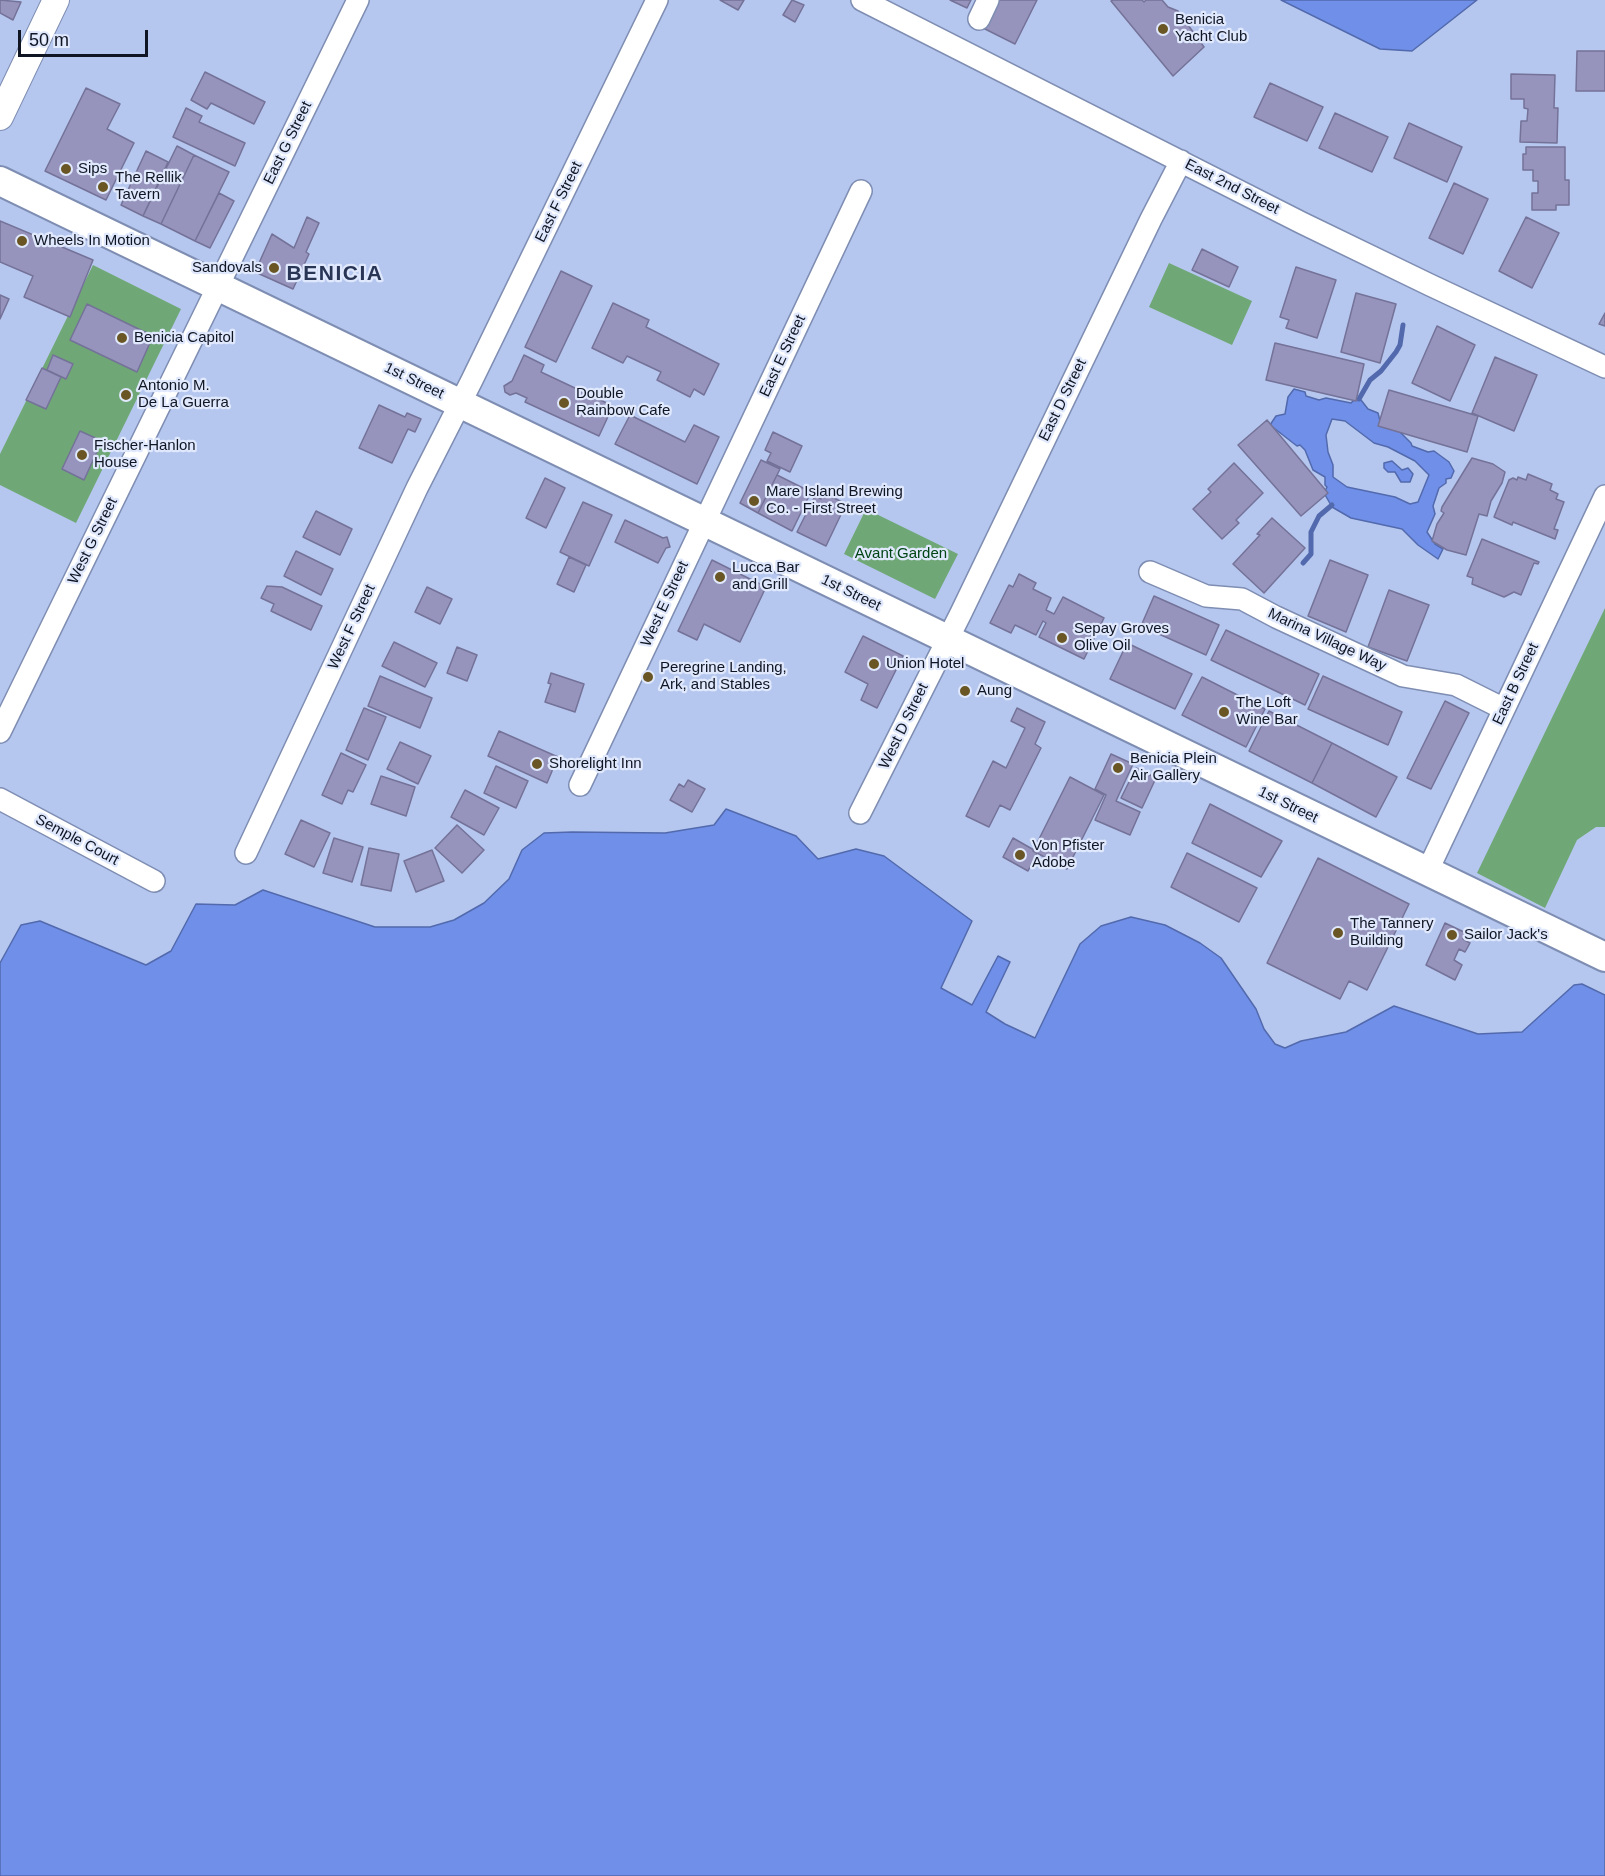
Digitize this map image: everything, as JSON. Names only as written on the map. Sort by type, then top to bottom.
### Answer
[{"type":"main road","name":"1st Street","points":[[0,181],[1605,957]]},
{"type":"street","points":[[0,117],[56,0]]},
{"type":"street","name":"East G Street","points":[[218,286],[358,0]]},
{"type":"street","name":"East F Street","points":[[460,403],[657,0]]},
{"type":"street","name":"East 2nd Street","points":[[862,0],[1430,285],[1605,367]]},
{"type":"street","name":"East D Street","points":[[947,639],[1151,219],[1182,161]]},
{"type":"street","name":"East E Street","points":[[704,521],[861,191]]},
{"type":"street","name":"West G Street","points":[[0,732],[218,286]]},
{"type":"street","name":"West F Street","points":[[246,853],[417,488],[460,403]]},
{"type":"street","name":"East B Street","points":[[1427,872],[1605,496]]},
{"type":"street","name":"West E Street","points":[[580,785],[704,521]]},
{"type":"street","name":"Marina Village Way","points":[[1150,572],[1206,596],[1242,599],[1403,676],[1455,685],[1504,708]]},
{"type":"street","name":"West D Street","points":[[860,813],[947,639]]},
{"type":"street","name":"Semple Court","points":[[0,799],[154,881]]},
{"type":"green space","points":[[1169,263],[1252,301],[1232,345],[1149,307]]},
{"type":"green space","points":[[93,265],[181,309],[76,523],[0,485],[0,454]]},
{"type":"green space","name":"Avant Garden","points":[[866,509],[958,554],[935,599],[844,554]]},
{"type":"green space","points":[[1605,608],[1605,827],[1596,827],[1577,840],[1545,908],[1477,873]]},
{"type":"water","points":[[1281,0],[1477,0],[1412,51],[1380,49]]},
{"type":"water","points":[[1294,389],[1319,400],[1326,398],[1351,403],[1356,398],[1361,400],[1368,409],[1378,413],[1380,421],[1393,425],[1412,446],[1428,452],[1434,451],[1449,462],[1454,471],[1451,478],[1446,479],[1446,483],[1439,488],[1433,506],[1435,514],[1427,532],[1435,544],[1443,549],[1438,559],[1418,545],[1402,529],[1351,518],[1332,507],[1324,493],[1327,487],[1325,477],[1313,470],[1305,450],[1270,425],[1276,416],[1285,414],[1288,397]],"holes":[[[1332,419],[1345,421],[1374,443],[1388,447],[1415,461],[1429,475],[1418,502],[1410,504],[1395,497],[1347,487],[1333,477],[1333,465],[1328,452],[1326,435]]]},
{"type":"water","points":[[1392,461],[1402,470],[1408,468],[1413,474],[1410,482],[1401,482],[1395,472],[1388,472],[1384,468],[1384,463]]},
{"type":"water","points":[[726,809],[796,836],[818,859],[856,849],[884,856],[972,921],[941,988],[972,1005],[998,956],[1010,962],[986,1012],[1035,1038],[1080,944],[1101,926],[1131,917],[1165,925],[1200,943],[1221,958],[1256,1009],[1264,1029],[1275,1044],[1285,1048],[1301,1041],[1346,1032],[1394,1006],[1478,1034],[1522,1032],[1574,985],[1582,984],[1605,995],[1605,1876],[0,1876],[0,963],[21,925],[40,921],[146,965],[171,951],[196,904],[235,905],[263,890],[375,927],[430,927],[454,920],[484,903],[509,879],[522,850],[544,833],[665,833],[714,825]]},
{"type":"building","points":[[0,0],[21,2],[13,20],[0,13]]},
{"type":"building","points":[[720,0],[744,0],[738,10]]},
{"type":"building","points":[[792,0],[804,5],[795,22],[783,15]]},
{"type":"building","points":[[950,0],[971,0],[967,8]]},
{"type":"building","points":[[999,0],[1037,0],[1015,44],[985,29]]},
{"type":"building","name":"Benicia Yacht Club","points":[[1142,0],[1144,2],[1162,0],[1168,7],[1178,11],[1204,47],[1173,76],[1111,1]]},
{"type":"building","points":[[1577,51],[1605,51],[1605,91],[1576,91]]},
{"type":"building","points":[[205,72],[265,102],[254,124],[211,103],[207,109],[191,100]]},
{"type":"building","points":[[1511,74],[1555,75],[1554,108],[1558,108],[1557,143],[1520,142],[1521,121],[1527,121],[1528,109],[1524,108],[1524,99],[1511,99]]},
{"type":"building","points":[[1270,83],[1323,107],[1307,141],[1254,117]]},
{"type":"building","points":[[86,88],[120,104],[107,129],[134,143],[106,200],[45,171]]},
{"type":"building","points":[[186,108],[202,116],[199,122],[245,143],[235,166],[173,137]]},
{"type":"building","points":[[1335,113],[1388,137],[1372,172],[1319,148]]},
{"type":"building","points":[[1409,123],[1462,147],[1447,182],[1394,158]]},
{"type":"building","points":[[177,146],[194,155],[161,224],[143,216]]},
{"type":"building","points":[[1526,147],[1565,147],[1565,180],[1569,180],[1569,205],[1556,205],[1556,210],[1532,210],[1532,193],[1538,193],[1538,181],[1533,181],[1533,170],[1523,170],[1523,154],[1526,154]]},
{"type":"building","points":[[146,151],[168,162],[143,216],[121,205]]},
{"type":"building","points":[[194,155],[229,172],[195,241],[161,224]]},
{"type":"building","points":[[1454,183],[1488,199],[1463,254],[1429,238]]},
{"type":"building","points":[[219,193],[234,201],[210,248],[195,241]]},
{"type":"building","points":[[307,217],[319,223],[306,252],[309,254],[293,289],[255,272],[272,234],[294,248]]},
{"type":"building","points":[[1526,217],[1559,233],[1532,288],[1499,271]]},
{"type":"building","points":[[0,221],[93,260],[70,317],[24,297],[33,276],[0,262]]},
{"type":"building","points":[[1202,249],[1238,267],[1229,287],[1192,270]]},
{"type":"building","points":[[1296,267],[1336,280],[1317,338],[1286,328],[1289,320],[1280,317]]},
{"type":"building","points":[[561,271],[592,286],[556,362],[525,347]]},
{"type":"building","points":[[1356,293],[1396,304],[1380,363],[1341,352]]},
{"type":"building","points":[[0,295],[9,299],[0,319]]},
{"type":"building","points":[[613,303],[649,320],[646,327],[719,364],[704,395],[694,389],[690,397],[657,380],[661,372],[627,356],[623,363],[592,348]]},
{"type":"building","points":[[87,304],[153,336],[137,372],[70,340]]},
{"type":"building","points":[[1605,313],[1605,326],[1599,324]]},
{"type":"building","points":[[1437,326],[1475,345],[1450,401],[1412,383]]},
{"type":"building","points":[[1275,343],[1364,364],[1356,401],[1266,380]]},
{"type":"building","points":[[53,355],[73,364],[66,379],[47,370]]},
{"type":"building","points":[[524,355],[544,365],[541,372],[613,406],[599,436],[525,402],[527,398],[516,393],[510,395],[505,392],[504,386],[512,381]]},
{"type":"building","points":[[1495,357],[1537,375],[1514,431],[1472,413]]},
{"type":"building","points":[[42,368],[61,377],[46,409],[26,400]]},
{"type":"building","points":[[1389,390],[1478,416],[1467,452],[1378,426]]},
{"type":"building","points":[[379,405],[405,417],[407,413],[421,419],[415,432],[408,429],[392,463],[359,448]]},
{"type":"building","points":[[630,415],[685,442],[694,425],[719,437],[697,484],[615,444]]},
{"type":"building","points":[[1267,420],[1328,493],[1301,516],[1238,445]]},
{"type":"building","name":"Fischer-Hanlon House","points":[[80,431],[102,441],[84,480],[62,469]]},
{"type":"building","points":[[773,432],[802,446],[790,472],[767,461],[771,453],[765,450]]},
{"type":"building","points":[[1472,458],[1493,464],[1505,472],[1502,483],[1491,501],[1487,516],[1479,514],[1466,555],[1447,550],[1432,541],[1437,524],[1444,513],[1441,511],[1442,507]]},
{"type":"building","points":[[761,460],[780,469],[758,513],[740,503]]},
{"type":"building","points":[[1234,463],[1263,493],[1236,520],[1239,523],[1222,539],[1193,509],[1211,492],[1208,489]]},
{"type":"building","points":[[1528,474],[1552,484],[1550,490],[1558,494],[1556,499],[1564,502],[1554,529],[1558,530],[1555,539],[1494,517],[1509,480],[1513,478],[1517,480],[1518,477],[1526,480]]},
{"type":"building","points":[[777,475],[811,492],[792,531],[758,513]]},
{"type":"building","points":[[545,478],[565,488],[546,528],[526,518]]},
{"type":"building","points":[[824,493],[846,504],[826,546],[797,532],[815,496],[821,499]]},
{"type":"building","points":[[583,502],[612,515],[589,566],[560,552]]},
{"type":"building","points":[[316,511],[352,529],[340,555],[303,537]]},
{"type":"building","points":[[1272,518],[1305,548],[1264,593],[1233,564],[1260,535],[1257,534]]},
{"type":"building","points":[[625,520],[663,538],[667,537],[670,547],[666,548],[658,563],[615,542]]},
{"type":"building","points":[[1482,539],[1539,562],[1534,563],[1521,595],[1514,592],[1504,597],[1472,584],[1473,578],[1467,576]]},
{"type":"building","points":[[296,551],[333,569],[321,595],[284,576]]},
{"type":"building","points":[[569,557],[586,565],[574,592],[557,584]]},
{"type":"building","points":[[712,560],[766,587],[740,642],[704,624],[697,640],[678,631]]},
{"type":"building","points":[[1330,560],[1368,575],[1346,632],[1308,616]]},
{"type":"building","points":[[1019,574],[1036,583],[1033,589],[1051,598],[1046,610],[1054,614],[1063,597],[1104,618],[1084,659],[1039,637],[1046,623],[1043,621],[1036,635],[1015,625],[1011,633],[990,623],[1009,585],[1013,587]]},
{"type":"building","points":[[267,586],[282,587],[322,606],[311,630],[271,611],[274,604],[261,598]]},
{"type":"building","points":[[427,587],[452,599],[440,624],[415,612]]},
{"type":"building","points":[[1389,590],[1429,605],[1407,661],[1368,647]]},
{"type":"building","points":[[1154,596],[1219,625],[1206,655],[1141,626]]},
{"type":"building","points":[[1226,630],[1319,674],[1305,705],[1211,660]]},
{"type":"building","name":"Union Hotel","points":[[863,636],[903,656],[877,708],[861,700],[868,684],[845,672]]},
{"type":"building","points":[[394,642],[437,663],[425,687],[382,666]]},
{"type":"building","points":[[1127,643],[1192,674],[1175,709],[1110,679]]},
{"type":"building","points":[[457,647],[477,655],[467,681],[447,673]]},
{"type":"building","points":[[551,673],[584,684],[575,712],[545,702],[551,684],[548,683]]},
{"type":"building","points":[[380,676],[432,698],[420,728],[368,706]]},
{"type":"building","points":[[1323,676],[1402,712],[1388,745],[1308,709]]},
{"type":"building","name":"The Loft Wine Bar","points":[[1202,677],[1265,709],[1246,747],[1182,715]]},
{"type":"building","points":[[1445,701],[1469,713],[1431,789],[1407,778]]},
{"type":"building","points":[[364,708],[386,717],[368,760],[346,750]]},
{"type":"building","points":[[1017,708],[1045,722],[1035,744],[1041,748],[1010,810],[1000,805],[989,827],[966,816],[993,761],[1006,768],[1025,728],[1011,721]]},
{"type":"building","points":[[1269,711],[1332,743],[1312,783],[1249,751]]},
{"type":"building","points":[[499,731],[558,757],[547,783],[488,756]]},
{"type":"building","points":[[400,742],[431,756],[418,784],[387,769]]},
{"type":"building","points":[[1332,743],[1397,777],[1376,817],[1312,783]]},
{"type":"building","points":[[341,753],[366,765],[353,792],[348,790],[342,804],[322,795]]},
{"type":"building","points":[[1111,754],[1133,764],[1116,801],[1140,812],[1130,835],[1095,820],[1106,795],[1095,789]]},
{"type":"building","points":[[496,766],[528,781],[516,808],[484,793]]},
{"type":"building","points":[[1136,768],[1156,778],[1142,808],[1121,798]]},
{"type":"building","points":[[381,776],[415,787],[406,816],[371,804]]},
{"type":"building","points":[[1070,777],[1104,795],[1067,869],[1033,851]]},
{"type":"building","points":[[688,780],[705,789],[692,812],[670,800],[679,784],[684,787]]},
{"type":"building","points":[[465,790],[499,808],[484,835],[451,817]]},
{"type":"building","points":[[1210,804],[1282,841],[1261,877],[1192,843]]},
{"type":"building","points":[[301,820],[330,833],[314,867],[285,854]]},
{"type":"building","points":[[457,825],[484,850],[462,873],[435,848]]},
{"type":"building","points":[[334,838],[363,847],[352,882],[323,873]]},
{"type":"building","name":"Von Pfister Adobe","points":[[1013,838],[1037,853],[1028,871],[1003,857]]},
{"type":"building","points":[[369,848],[399,854],[391,891],[361,885]]},
{"type":"building","points":[[432,850],[444,881],[416,892],[404,861]]},
{"type":"building","points":[[1187,853],[1257,888],[1239,922],[1171,887]]},
{"type":"building","name":"The Tannery Building","points":[[1318,858],[1409,904],[1367,990],[1349,981],[1340,999],[1267,963]]},
{"type":"building","points":[[1445,923],[1466,933],[1463,939],[1470,943],[1465,952],[1459,949],[1454,960],[1462,965],[1455,980],[1426,965]]},
{"type":"waterway","points":[[1359,399],[1370,380],[1381,371],[1396,352],[1400,345],[1403,325]]},
{"type":"waterway","points":[[1303,563],[1311,554],[1311,532],[1319,516],[1332,505]]},
{"type":"place","name":"Benicia Yacht Club","points":[[1163,29]]},
{"type":"place","name":"Sips","points":[[66,169]]},
{"type":"place","name":"The Rellik Tavern","points":[[103,187]]},
{"type":"place","name":"Wheels In Motion","points":[[22,241]]},
{"type":"place","name":"Sandovals","points":[[274,268]]},
{"type":"place","name":"Benicia Capitol","points":[[122,338]]},
{"type":"place","name":"Antonio M. De La Guerra","points":[[126,395]]},
{"type":"place","name":"Double Rainbow Cafe","points":[[564,403]]},
{"type":"place","name":"Fischer-Hanlon House","points":[[82,455]]},
{"type":"place","name":"Mare Island Brewing Co. - First Street","points":[[754,501]]},
{"type":"place","name":"Lucca Bar and Grill","points":[[720,577]]},
{"type":"place","name":"Sepay Groves Olive Oil","points":[[1062,638]]},
{"type":"place","name":"Union Hotel","points":[[874,664]]},
{"type":"place","name":"Peregrine Landing, Ark, and Stables","points":[[648,677]]},
{"type":"place","name":"Aung","points":[[965,691]]},
{"type":"place","name":"The Loft Wine Bar","points":[[1224,712]]},
{"type":"place","name":"Shorelight Inn","points":[[537,764]]},
{"type":"place","name":"Benicia Plein Air Gallery","points":[[1118,768]]},
{"type":"place","name":"Von Pfister Adobe","points":[[1020,855]]},
{"type":"place","name":"The Tannery Building","points":[[1338,933]]},
{"type":"place","name":"Sailor Jack's","points":[[1452,935]]},
{"type":"district","name":"BENICIA","points":[[335,274]]}]
